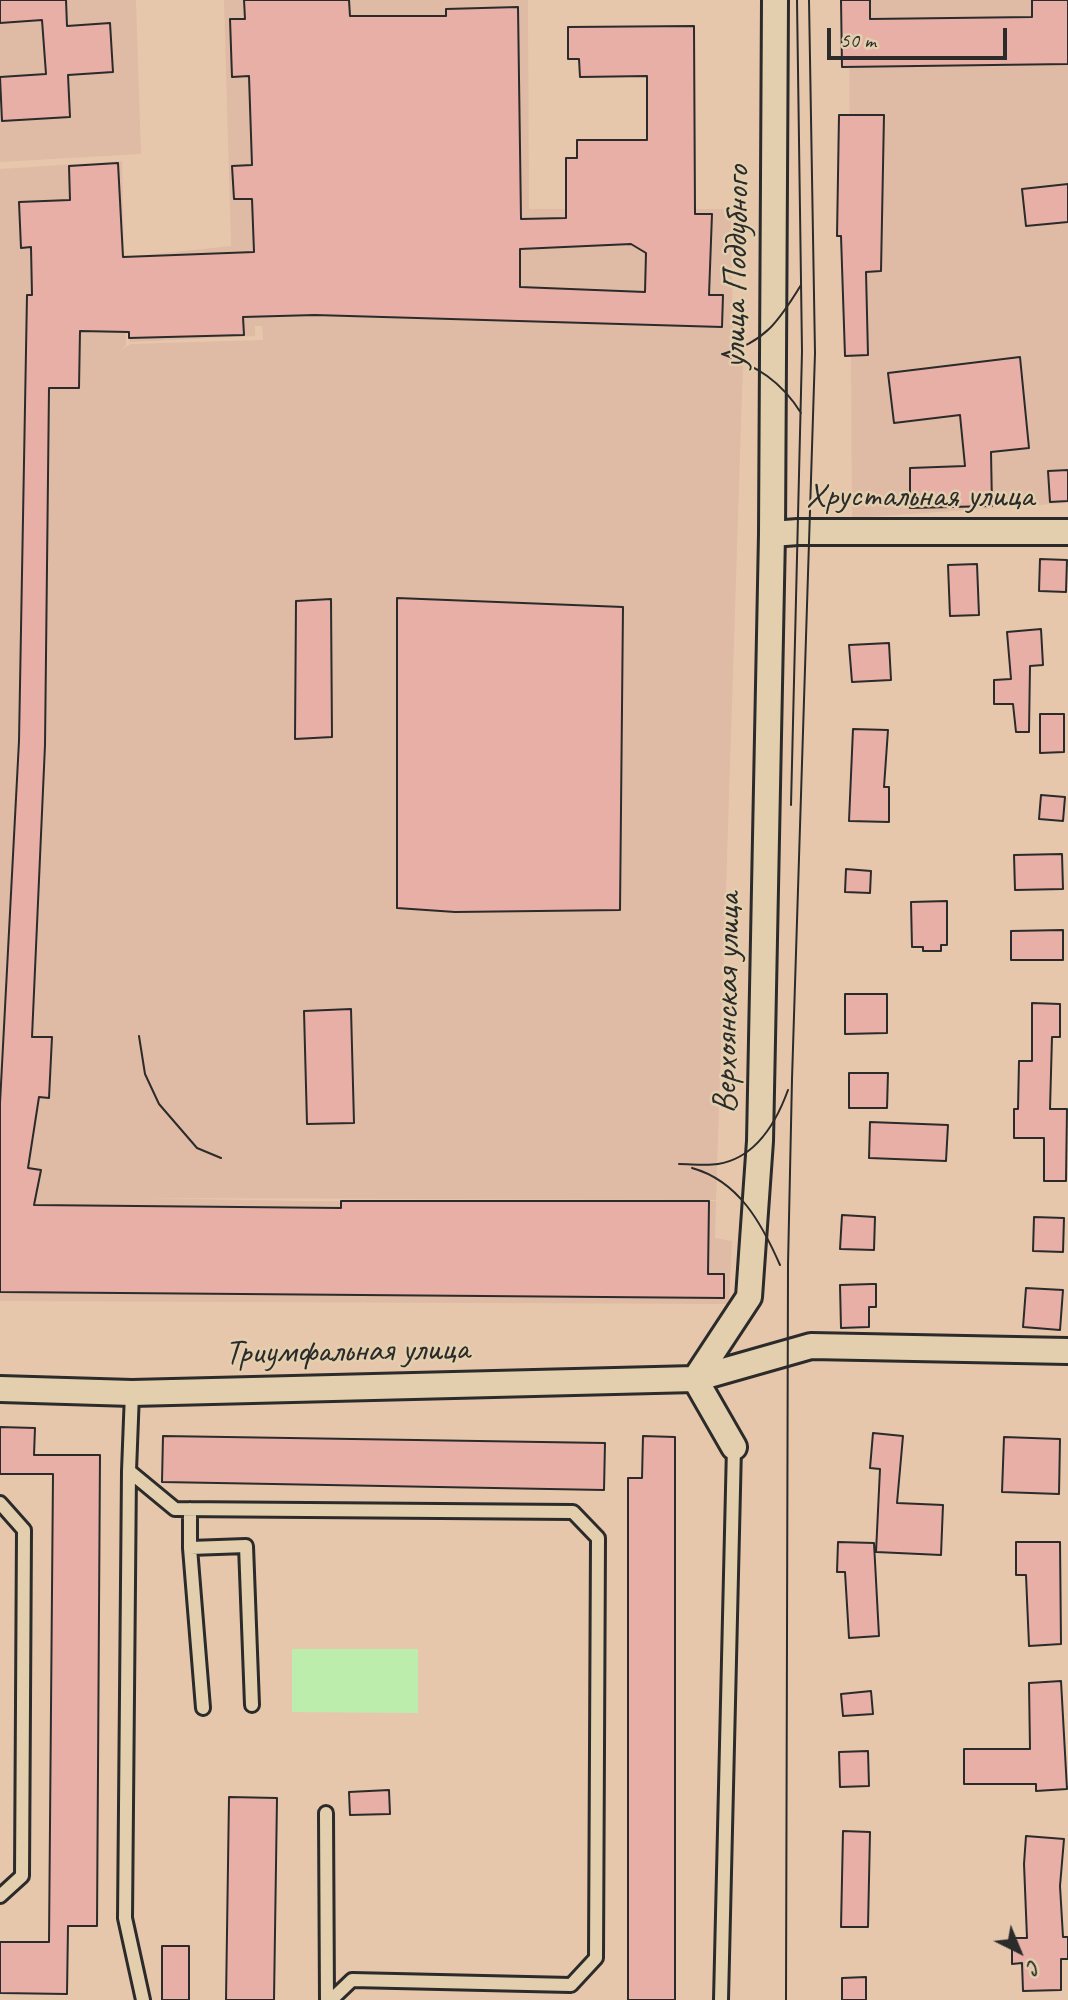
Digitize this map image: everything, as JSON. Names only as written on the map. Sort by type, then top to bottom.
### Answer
[{"type":"street","name":"улица Поддубного","points":[[772,534],[775,0]]},
{"type":"street","name":"Хрустальная улица","points":[[772,534],[1068,531]]},
{"type":"street","name":"Верхоянская улица","points":[[695,1379],[749,1297],[760,1141],[772,534]]},
{"type":"street","name":"Триумфальная улица","points":[[0,1390],[132,1392],[695,1379],[811,1346],[1068,1350]]},
{"type":"street","points":[[695,1379],[734,1447]]},
{"type":"lane","points":[[132,1392],[125,1918],[143,2000]]},
{"type":"lane","points":[[722,2000],[734,1447]]},
{"type":"lane","points":[[129,1471],[175,1509],[573,1512],[598,1538],[596,1958],[571,1985],[352,1980],[329,2000]]},
{"type":"lane","points":[[0,1503],[24,1530],[22,1876],[0,1896]]},
{"type":"lane","points":[[190,1509],[190,1548],[204,1708]]},
{"type":"lane","points":[[190,1548],[246,1546],[252,1705]]},
{"type":"lane","points":[[326,1813],[329,2000]]},
{"type":"shaded area","points":[[0,0],[136,0],[141,154],[0,162]]},
{"type":"shaded area","points":[[224,0],[528,0],[529,209],[731,209],[733,331],[744,331],[716,1200],[139,1198],[305,1201],[716,1201],[715,1238],[732,1241],[729,1304],[0,1301],[0,169],[122,161],[126,345],[120,351],[130,344],[263,340],[262,326],[255,326],[255,336],[130,342],[126,257],[231,246]]},
{"type":"shaded area","points":[[849,0],[1068,0],[1068,503],[852,518]]},
{"type":"green space","points":[[292,1649],[418,1649],[418,1713],[292,1712]]},
{"type":"building","points":[[0,0],[66,0],[67,26],[110,23],[113,72],[68,75],[70,117],[2,121],[0,77],[46,74],[42,20],[0,23]]},
{"type":"building","points":[[244,0],[349,0],[350,16],[446,16],[446,9],[518,7],[521,219],[566,218],[566,158],[577,158],[577,140],[647,140],[647,76],[580,77],[579,59],[568,59],[568,27],[694,26],[695,214],[712,214],[709,295],[723,295],[722,327],[315,315],[243,317],[244,335],[129,338],[129,332],[80,331],[79,388],[49,388],[45,745],[32,1037],[52,1037],[49,1098],[39,1097],[28,1168],[41,1170],[34,1205],[341,1208],[341,1201],[709,1201],[708,1274],[724,1274],[724,1298],[0,1292],[0,1103],[19,741],[27,295],[32,295],[31,247],[21,248],[19,202],[70,200],[69,166],[118,163],[123,257],[254,252],[252,199],[234,199],[232,166],[252,165],[249,76],[232,77],[230,19],[245,19]],"holes":[[[631,244],[646,253],[645,292],[520,287],[520,249]]]},
{"type":"building","points":[[841,0],[870,0],[870,19],[1032,17],[1032,0],[1068,0],[1068,64],[842,67]]},
{"type":"building","points":[[839,115],[884,115],[881,271],[866,272],[868,355],[845,356],[841,236],[837,236]]},
{"type":"building","points":[[1068,184],[1068,222],[1026,226],[1022,189]]},
{"type":"building","points":[[1020,357],[1029,448],[991,452],[992,506],[910,508],[910,468],[965,466],[960,415],[894,423],[888,373]]},
{"type":"building","points":[[1068,470],[1068,501],[1050,502],[1048,471]]},
{"type":"building","points":[[1040,559],[1067,560],[1066,592],[1039,591]]},
{"type":"building","points":[[977,564],[979,615],[950,616],[948,565]]},
{"type":"building","points":[[397,598],[623,607],[620,910],[455,912],[397,908]]},
{"type":"building","points":[[331,599],[332,737],[295,739],[296,601]]},
{"type":"building","points":[[1041,629],[1043,665],[1030,666],[1029,732],[1016,732],[1013,704],[994,704],[994,680],[1011,679],[1007,632]]},
{"type":"building","points":[[889,643],[891,680],[852,682],[849,645]]},
{"type":"building","points":[[1040,714],[1064,714],[1064,752],[1040,753]]},
{"type":"building","points":[[853,729],[888,730],[884,787],[889,787],[889,822],[849,821]]},
{"type":"building","points":[[1041,795],[1065,797],[1063,821],[1039,819]]},
{"type":"building","points":[[1062,854],[1063,889],[1015,890],[1014,855]]},
{"type":"building","points":[[846,869],[871,871],[870,893],[845,892]]},
{"type":"building","points":[[947,901],[947,945],[941,945],[941,951],[923,951],[923,947],[912,947],[911,902]]},
{"type":"building","points":[[1063,930],[1063,960],[1011,960],[1011,931]]},
{"type":"building","points":[[845,994],[887,994],[887,1033],[845,1034]]},
{"type":"building","points":[[1032,1003],[1060,1004],[1060,1037],[1052,1037],[1050,1109],[1067,1109],[1066,1181],[1044,1181],[1044,1138],[1014,1138],[1014,1109],[1018,1109],[1019,1061],[1032,1061]]},
{"type":"building","points":[[351,1009],[354,1123],[307,1124],[304,1011]]},
{"type":"building","points":[[849,1073],[888,1073],[887,1108],[849,1108]]},
{"type":"building","points":[[870,1122],[948,1125],[946,1161],[869,1158]]},
{"type":"building","points":[[842,1215],[875,1217],[874,1250],[840,1249]]},
{"type":"building","points":[[1034,1217],[1064,1218],[1063,1252],[1033,1251]]},
{"type":"building","points":[[876,1284],[876,1307],[869,1307],[869,1327],[841,1328],[840,1285]]},
{"type":"building","points":[[1026,1288],[1063,1290],[1060,1330],[1023,1327]]},
{"type":"building","points":[[0,1427],[35,1428],[34,1455],[100,1455],[97,1926],[68,1926],[67,1994],[0,1993],[0,1942],[49,1942],[53,1474],[0,1474]]},
{"type":"building","points":[[873,1433],[903,1436],[897,1503],[943,1505],[941,1555],[876,1552],[880,1469],[870,1468]]},
{"type":"building","points":[[163,1436],[605,1443],[604,1490],[162,1482]]},
{"type":"building","points":[[643,1436],[675,1437],[675,2000],[628,2000],[628,1478],[642,1478]]},
{"type":"building","points":[[1004,1437],[1060,1439],[1059,1494],[1002,1492]]},
{"type":"building","points":[[838,1542],[874,1543],[879,1636],[849,1638],[845,1572],[837,1572]]},
{"type":"building","points":[[1016,1542],[1060,1542],[1061,1644],[1029,1646],[1026,1575],[1016,1575]]},
{"type":"building","points":[[1061,1681],[1067,1789],[1036,1791],[1036,1784],[964,1784],[964,1749],[1030,1749],[1029,1683]]},
{"type":"building","points":[[871,1691],[873,1714],[843,1716],[841,1694]]},
{"type":"building","points":[[868,1751],[869,1786],[840,1787],[839,1752]]},
{"type":"building","points":[[389,1790],[390,1814],[350,1815],[349,1792]]},
{"type":"building","points":[[229,1797],[277,1798],[274,2000],[226,2000]]},
{"type":"building","points":[[843,1831],[870,1832],[868,1927],[841,1927]]},
{"type":"building","points":[[1026,1836],[1064,1839],[1060,1886],[1063,1937],[1068,1937],[1068,1959],[1061,1959],[1061,1990],[1023,1991],[1022,1963],[1012,1964],[1012,1938],[1027,1938],[1024,1864]]},
{"type":"building","points":[[162,1946],[189,1946],[189,2000],[162,2000]]},
{"type":"building","points":[[866,1977],[866,2000],[842,2000],[842,1978]]},
{"type":"tram line","points":[[791,805],[802,351],[797,0]]},
{"type":"tram line","points":[[786,2000],[788,1265],[815,353],[809,0]]},
{"type":"tram line","points":[[723,354],[750,343],[770,328],[801,285]]},
{"type":"tram line","points":[[722,354],[767,376],[785,392],[801,413]]},
{"type":"tram line","points":[[139,1036],[145,1074],[159,1104],[197,1148],[221,1158]]},
{"type":"tram line","points":[[679,1164],[718,1164],[743,1155],[754,1147],[771,1126],[788,1090]]},
{"type":"tram line","points":[[692,1168],[723,1183],[747,1206],[780,1265]]}]
